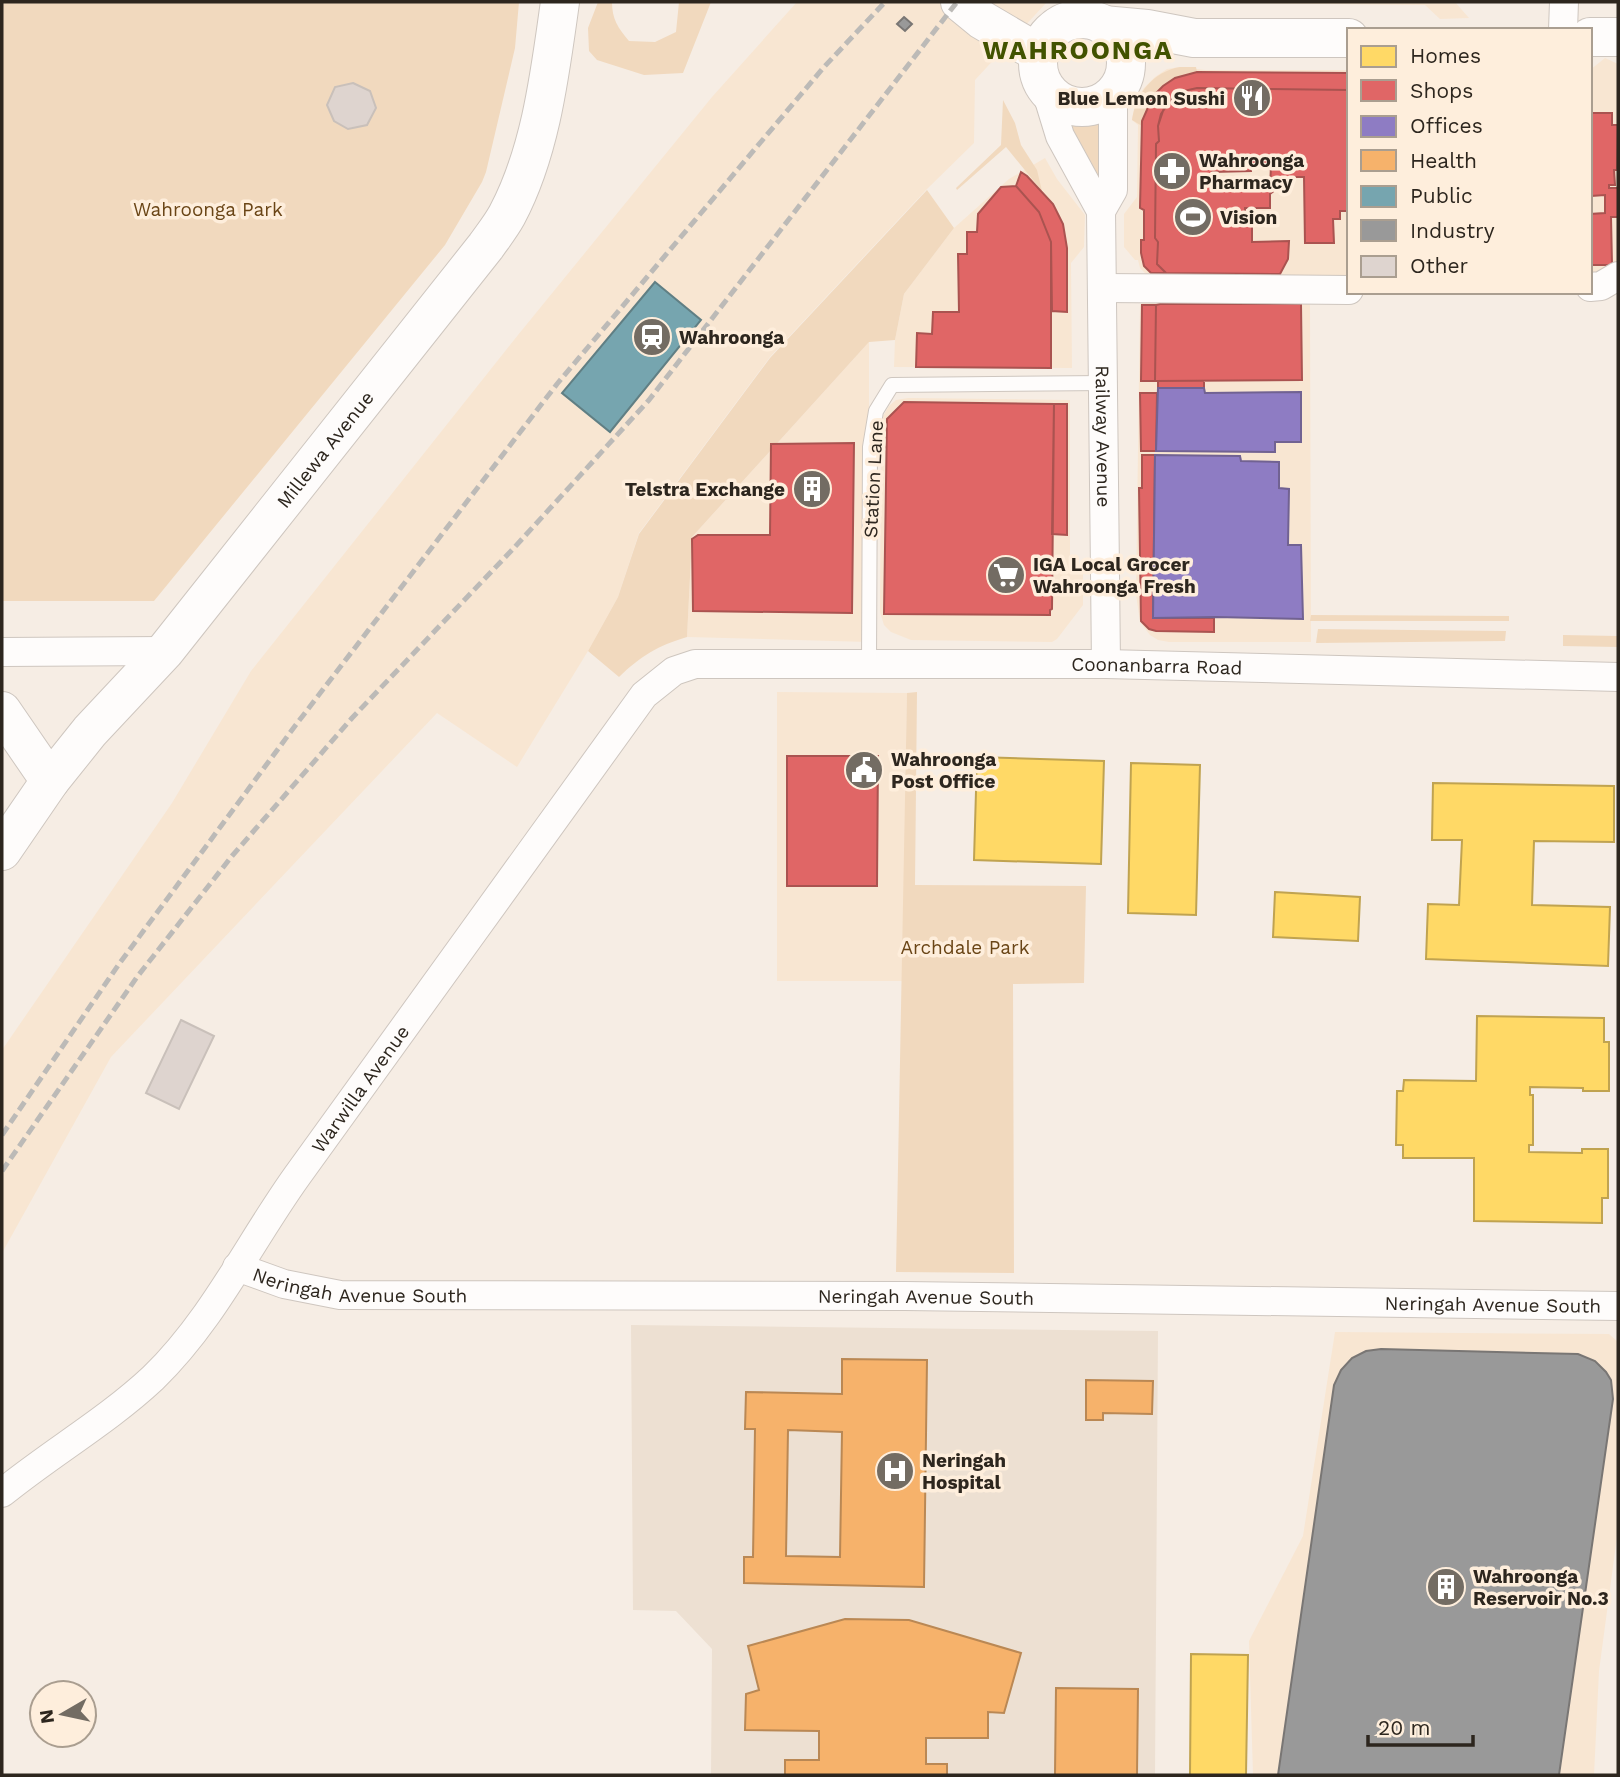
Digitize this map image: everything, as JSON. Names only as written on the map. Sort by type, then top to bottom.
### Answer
[{"type":"street","name":"Millewa Avenue","points":[[2,851],[50,781],[90,731],[165,651],[486,246],[506,217],[521,185],[538,125],[560,2]]},
{"type":"street","points":[[1563,28],[1564,2]]},
{"type":"street","points":[[971,11],[1042,70],[1061,102],[1083,107],[1105,101],[1116,89],[1194,38]]},
{"type":"street","points":[[1042,70],[1050,33],[1059,26],[1081,19],[1093,20],[1103,25],[1120,41],[1124,52],[1126,63],[1116,89]]},
{"type":"street","points":[[1103,25],[1147,29],[1194,38],[1347,38]]},
{"type":"street","points":[[1592,37],[1618,37]]},
{"type":"street","name":"Railway Avenue","points":[[1042,70],[1060,136],[1101,211],[1105,383],[1105,664]]},
{"type":"street","name":"Railway Avenue","points":[[1101,211],[1113,190],[1116,89]]},
{"type":"street","points":[[1592,287],[1601,286],[1618,276]]},
{"type":"street","points":[[1103,288],[1347,290]]},
{"type":"street","points":[[2,652],[165,651]]},
{"type":"street","name":"Coonanbarra Road","points":[[695,664],[1105,664],[1618,677]]},
{"type":"street","name":"Warwilla Avenue","points":[[2,1493],[153,1378],[209,1314],[276,1205],[644,695],[674,671],[695,664]]},
{"type":"street","points":[[2,711],[50,781]]},
{"type":"street","name":"Neringah Avenue South","points":[[237,1267],[284,1284],[340,1295],[905,1296],[1618,1306]]},
{"type":"lane","name":"Station Lane","points":[[869,664],[870,447],[876,411],[892,386],[1105,383]]},
{"type":"shaded area","points":[[797,2],[1047,2],[975,80],[974,143],[926,190],[770,357],[639,533],[618,597],[517,767],[437,713],[111,1057],[2,1253],[2,1050],[172,803],[251,671],[518,335],[712,97]]},
{"type":"shaded area","points":[[1125,2],[1455,2],[1469,18],[1440,19],[1425,5]]},
{"type":"shaded area","points":[[1605,58],[1618,64],[1618,262],[1592,275],[1592,68]]},
{"type":"shaded area","points":[[1167,69],[1347,70],[1347,277],[1146,274],[1140,268],[1138,260],[1124,247],[1124,214],[1137,197],[1138,125],[1132,120],[1143,89]]},
{"type":"shaded area","points":[[1045,158],[1057,179],[1085,215],[1084,247],[1071,263],[1072,368],[894,367],[895,340],[904,294],[954,228],[1009,179]]},
{"type":"shaded area","points":[[1310,301],[1311,642],[1158,640],[1150,635],[1140,622],[1136,594],[1140,305],[1144,302]]},
{"type":"shaded area","points":[[869,342],[869,642],[687,637],[692,537]]},
{"type":"shaded area","points":[[896,400],[1070,400],[1070,573],[1083,573],[1083,605],[1057,639],[1052,642],[911,640],[891,632],[884,625],[880,612],[883,416]]},
{"type":"shaded area","points":[[777,692],[907,693],[903,981],[777,981]]},
{"type":"shaded area","name":"Neringah Hospital","points":[[631,1325],[1158,1331],[1155,1775],[711,1775],[712,1649],[676,1611],[633,1610]]},
{"type":"shaded area","name":"Wahroonga Reservoir No.3","points":[[1335,1332],[1609,1334],[1618,1342],[1618,1529],[1599,1671],[1594,1775],[1253,1775],[1249,1641],[1303,1536]]},
{"type":"green space","name":"Wahroonga Park","points":[[2,2],[519,2],[515,48],[486,172],[445,245],[154,601],[2,601]]},
{"type":"green space","points":[[598,2],[612,2],[616,23],[629,41],[655,42],[676,32],[679,2],[711,2],[683,73],[644,75],[597,60],[589,51],[588,28]]},
{"type":"green space","points":[[1180,67],[1196,67],[1197,72],[1177,78],[1160,90],[1148,106],[1142,126],[1132,120],[1137,101],[1147,85],[1162,74]]},
{"type":"green space","points":[[1003,100],[1015,123],[1021,145],[1037,170],[1042,191],[1006,147],[957,190],[956,188],[1001,145]]},
{"type":"green space","points":[[1100,120],[1099,184],[1067,121]]},
{"type":"green space","points":[[927,190],[954,228],[904,294],[895,340],[869,342],[692,537],[687,637],[650,652],[619,677],[588,651],[618,597],[639,534],[770,358]]},
{"type":"green space","points":[[1311,615],[1509,616],[1509,621],[1310,621]]},
{"type":"green space","points":[[1318,629],[1506,631],[1505,641],[1316,643]]},
{"type":"green space","points":[[1563,635],[1618,636],[1618,647],[1563,646]]},
{"type":"green space","name":"Archdale Park","points":[[917,692],[915,885],[1086,886],[1084,983],[1013,984],[1014,1273],[896,1272],[907,693]]},
{"type":"building: Homes","points":[[977,757],[1104,761],[1101,864],[974,860]]},
{"type":"building: Homes","points":[[1131,763],[1200,765],[1196,915],[1128,913]]},
{"type":"building: Homes","points":[[1433,783],[1614,786],[1614,842],[1534,841],[1532,905],[1610,907],[1608,966],[1426,959],[1428,904],[1459,905],[1462,840],[1432,840]]},
{"type":"building: Homes","points":[[1275,892],[1360,897],[1358,941],[1273,937]]},
{"type":"building: Homes","points":[[1477,1016],[1604,1018],[1604,1042],[1609,1042],[1609,1091],[1530,1087],[1530,1095],[1533,1095],[1533,1145],[1529,1145],[1529,1152],[1582,1153],[1582,1149],[1608,1149],[1608,1198],[1602,1198],[1602,1223],[1474,1221],[1474,1158],[1403,1158],[1403,1145],[1396,1145],[1397,1091],[1403,1091],[1404,1080],[1476,1081]]},
{"type":"building: Homes","points":[[1191,1654],[1248,1655],[1246,1775],[1190,1775]]},
{"type":"building: Shops","points":[[1197,72],[1347,73],[1347,90],[1197,88],[1172,98],[1161,114],[1158,126],[1159,141],[1156,144],[1157,264],[1166,273],[1151,273],[1144,266],[1141,253],[1141,240],[1144,240],[1144,210],[1140,208],[1142,121],[1153,96],[1175,78]]},
{"type":"building: Shops","points":[[1197,88],[1347,90],[1347,211],[1340,211],[1340,219],[1333,219],[1334,243],[1305,243],[1304,177],[1276,177],[1275,190],[1270,194],[1270,208],[1245,208],[1245,226],[1252,226],[1252,242],[1289,241],[1288,259],[1280,274],[1166,273],[1157,264],[1156,144],[1159,141],[1158,126],[1165,105],[1172,98]],"holes":[[[1251,165],[1271,165],[1270,189],[1251,189],[1251,183],[1212,182],[1212,172],[1251,171]]]},
{"type":"building: Shops","points":[[1592,113],[1612,113],[1612,125],[1618,125],[1615,185],[1609,185],[1609,188],[1618,188],[1618,217],[1611,217],[1612,265],[1592,265],[1592,214],[1605,213],[1605,195],[1592,196]]},
{"type":"building: Shops","points":[[1021,172],[1053,204],[1063,224],[1067,248],[1067,312],[1052,311],[1051,242],[1039,212],[1016,186]]},
{"type":"building: Shops","points":[[1016,186],[1039,212],[1051,242],[1051,368],[916,367],[917,333],[932,334],[933,312],[959,312],[958,254],[967,254],[967,232],[977,232],[978,214],[1001,187]]},
{"type":"building: Shops","points":[[1301,304],[1302,380],[1155,381],[1156,305]]},
{"type":"building: Shops","points":[[1142,305],[1156,305],[1155,381],[1141,381]]},
{"type":"building: Shops","points":[[1158,381],[1204,381],[1204,388],[1158,388]]},
{"type":"building: Shops","points":[[1140,393],[1157,393],[1156,451],[1141,451]]},
{"type":"building: Shops","points":[[904,402],[1054,404],[1050,615],[884,614],[887,419]]},
{"type":"building: Shops","points":[[1054,404],[1067,404],[1067,535],[1052,534]]},
{"type":"building: Shops","name":"Telstra Exchange","points":[[854,443],[852,613],[693,611],[692,539],[698,535],[770,535],[771,444]]},
{"type":"building: Shops","points":[[1142,455],[1155,455],[1153,618],[1214,618],[1214,632],[1156,631],[1149,629],[1141,621],[1139,488],[1142,488]]},
{"type":"building: Shops","points":[[787,756],[878,756],[877,886],[787,886]]},
{"type":"building: Offices","points":[[1158,388],[1204,388],[1205,393],[1301,392],[1301,442],[1275,442],[1275,452],[1156,451]]},
{"type":"building: Offices","points":[[1155,455],[1240,456],[1241,461],[1279,462],[1279,488],[1289,489],[1288,545],[1301,545],[1303,619],[1153,618]]},
{"type":"building: Health","points":[[842,1359],[927,1360],[924,1587],[744,1583],[744,1557],[753,1557],[755,1429],[745,1429],[746,1392],[842,1394]],"holes":[[[788,1430],[842,1432],[840,1557],[786,1556]]]},
{"type":"building: Health","points":[[1086,1380],[1153,1381],[1152,1414],[1103,1413],[1103,1420],[1086,1420]]},
{"type":"building: Health","points":[[845,1619],[909,1620],[1021,1653],[1004,1713],[988,1712],[988,1738],[926,1738],[926,1764],[947,1764],[947,1775],[785,1775],[785,1760],[819,1760],[819,1731],[745,1730],[746,1694],[759,1690],[748,1646]]},
{"type":"building: Health","points":[[1056,1688],[1138,1689],[1137,1775],[1055,1775]]},
{"type":"building: Public","points":[[655,282],[701,320],[610,432],[562,393]]},
{"type":"building: Industry","points":[[904,17],[912,24],[905,31],[897,24]]},
{"type":"building: Industry","name":"Wahroonga Reservoir No.3","points":[[1381,1349],[1578,1354],[1595,1361],[1611,1380],[1613,1399],[1559,1775],[1278,1775],[1334,1385],[1341,1370],[1352,1358],[1366,1351]]},
{"type":"building: Other","points":[[353,83],[370,91],[376,108],[367,125],[348,129],[334,121],[327,105],[335,87]]},
{"type":"building: Other","points":[[181,1020],[214,1036],[179,1109],[146,1093]]},
{"type":"railway","points":[[2,1135],[119,964],[295,726],[557,384],[824,67],[885,2]]},
{"type":"railway","points":[[2,1171],[137,977],[232,856],[352,718],[512,550],[649,400],[957,2]]},
{"type":"place","name":"Blue Lemon Sushi","points":[[1252,98]]},
{"type":"place","name":"Wahroonga Pharmacy","points":[[1172,171]]},
{"type":"place","name":"Vision","points":[[1193,217]]},
{"type":"place","name":"Wahroonga","points":[[652,337]]},
{"type":"place","name":"Telstra Exchange","points":[[812,489]]},
{"type":"place","name":"IGA Local Grocer Wahroonga Fresh","points":[[1006,575]]},
{"type":"place","name":"Wahroonga Post Office","points":[[864,770]]},
{"type":"place","name":"Neringah Hospital","points":[[895,1471]]},
{"type":"place","name":"Wahroonga Reservoir No.3","points":[[1446,1587]]},
{"type":"district","name":"WAHROONGA","points":[[1078,50]]}]
